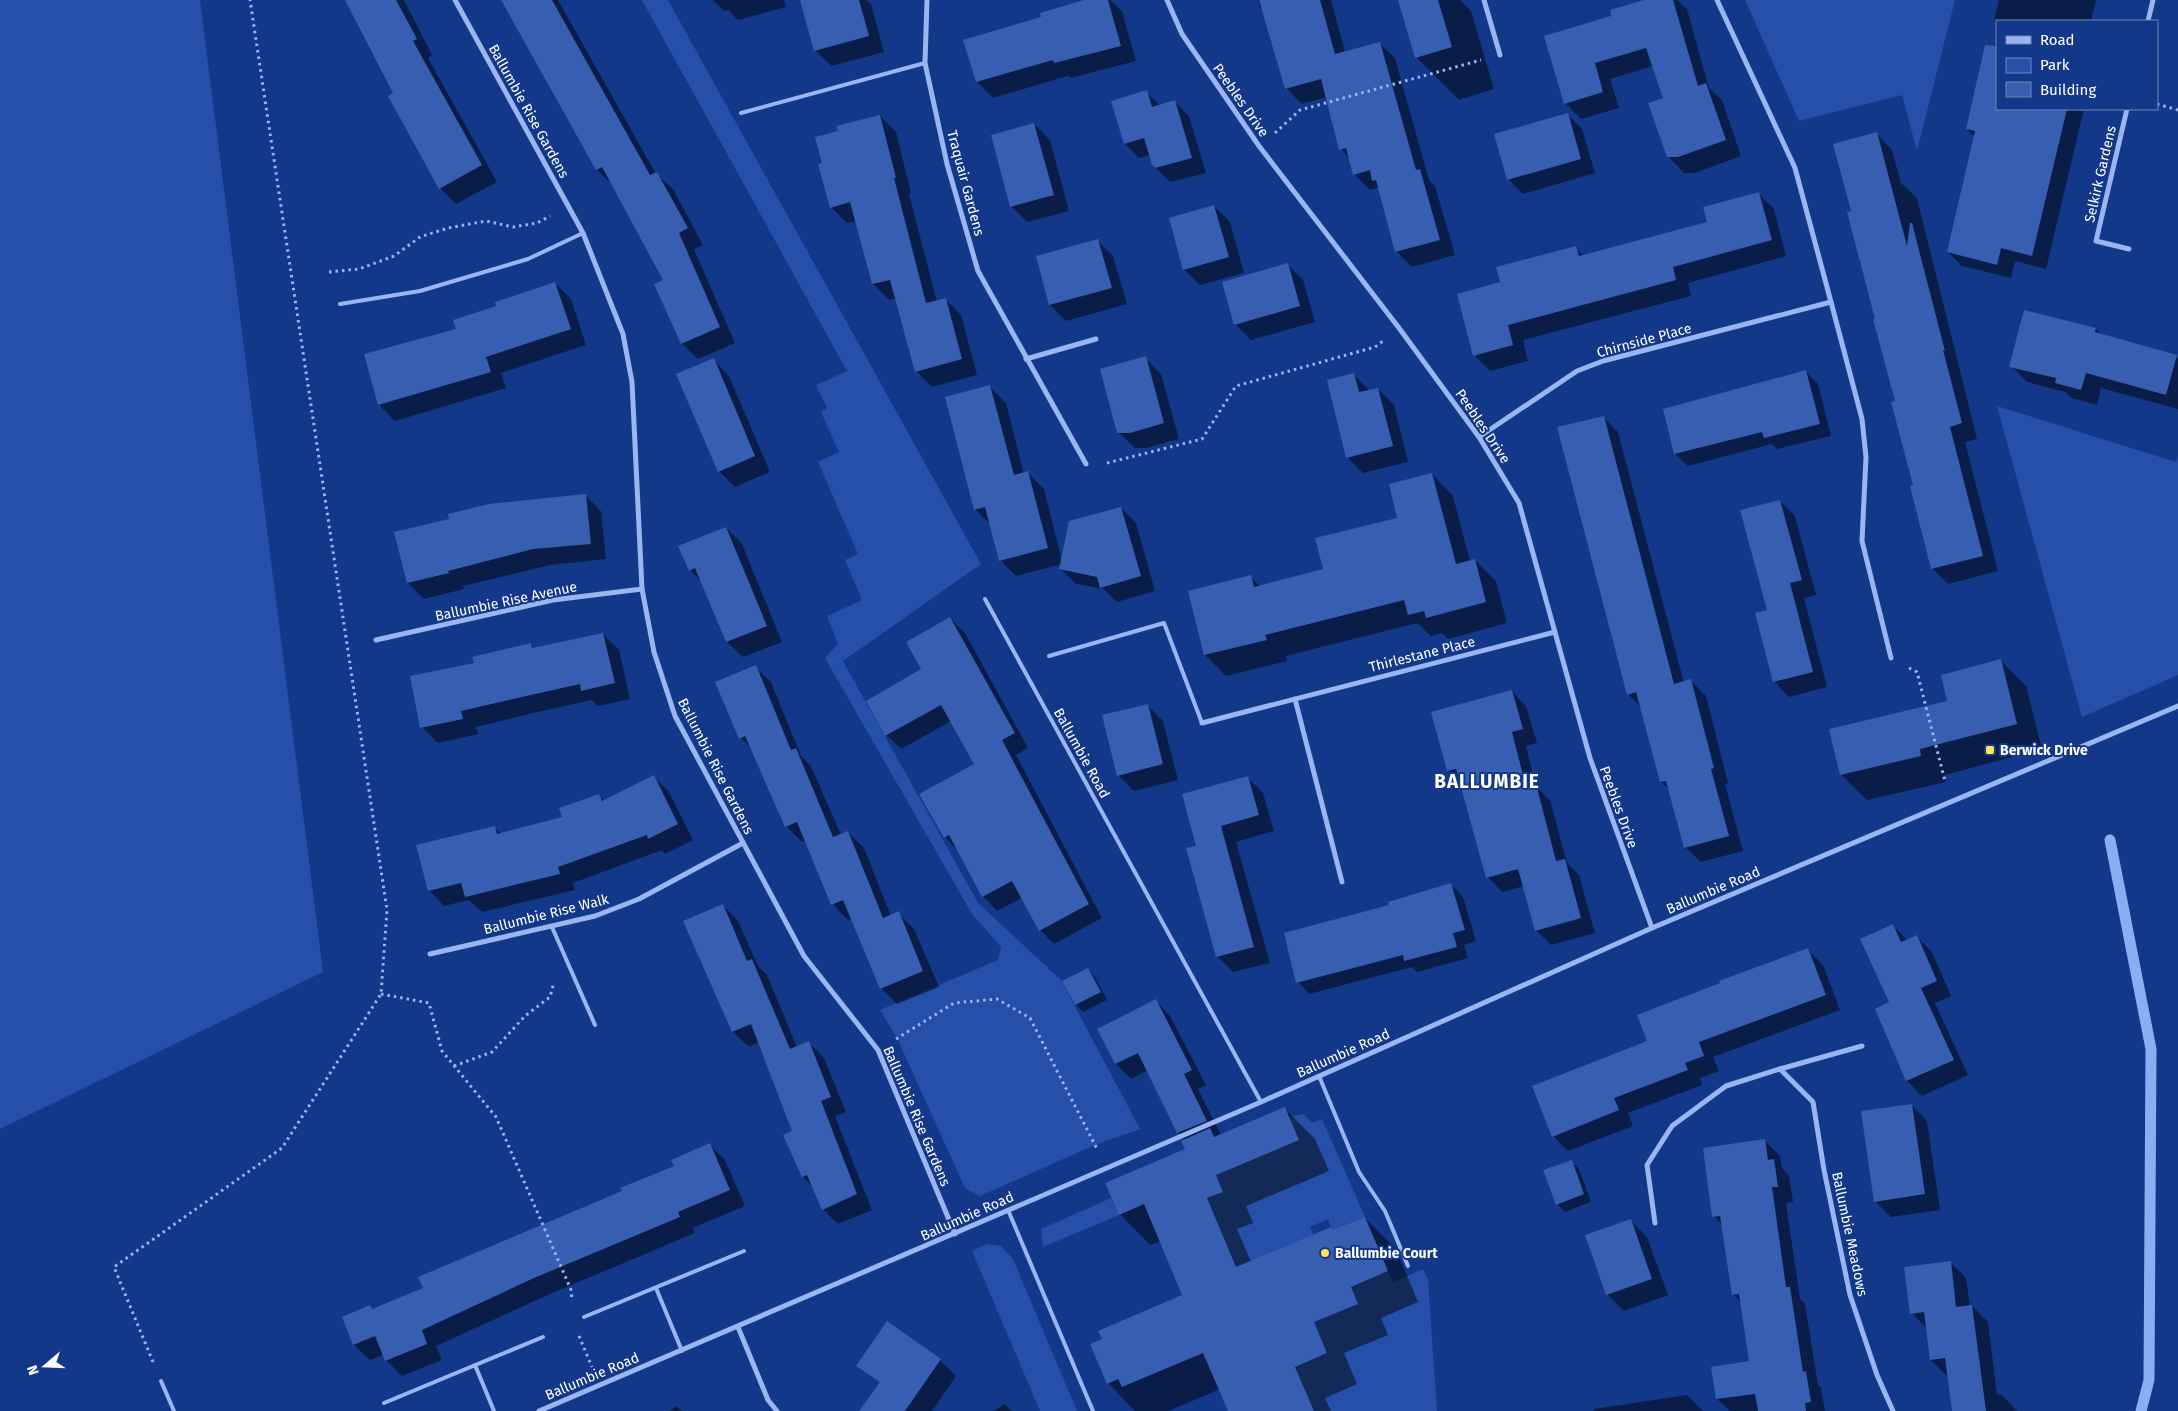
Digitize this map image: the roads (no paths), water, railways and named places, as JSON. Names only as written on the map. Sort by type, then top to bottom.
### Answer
[{"type":"street","name":"Ballumbie Rise Gardens","points":[[455,0],[583,233],[623,334],[632,382],[642,589],[654,652],[675,716],[804,956],[878,1050],[955,1234]]},
{"type":"street","name":"Traquair Gardens","points":[[927,0],[925,63],[947,164],[978,271],[1026,360],[1086,464]]},
{"type":"street","name":"Peebles Drive","points":[[1167,0],[1182,34],[1259,146],[1400,328],[1479,437],[1519,503],[1590,758],[1652,928]]},
{"type":"street","points":[[1484,0],[1500,55]]},
{"type":"street","points":[[1717,0],[1795,168],[1862,419],[1866,457],[1862,541],[1891,658]]},
{"type":"street","points":[[2148,20],[2153,0]]},
{"type":"street","name":"Selkirk Gardens","points":[[2127,110],[2096,241],[2129,249]]},
{"type":"street","name":"Chirnside Place","points":[[1479,437],[1577,371],[1603,361],[1831,302]]},
{"type":"street","points":[[1026,360],[1096,339]]},
{"type":"street","name":"Ballumbie Rise Avenue","points":[[376,640],[553,600],[642,589]]},
{"type":"street","name":"Thirlestane Place","points":[[1202,723],[1555,632]]},
{"type":"street","points":[[1295,699],[1342,882]]},
{"type":"street","name":"Ballumbie Road","points":[[539,1411],[1261,1102],[1652,928],[2178,706]]},
{"type":"street","name":"Ballumbie Rise Walk","points":[[430,954],[595,916],[640,899],[743,843]]},
{"type":"street","points":[[1655,1223],[1647,1165],[1672,1126],[1726,1086],[1862,1046]]},
{"type":"street","name":"Ballumbie Meadows","points":[[1780,1069],[1813,1102],[1824,1170],[1850,1295],[1877,1375],[1893,1411]]},
{"type":"street","points":[[738,1327],[768,1400],[778,1411]]},
{"type":"lane","points":[[741,113],[925,63]]},
{"type":"lane","points":[[340,304],[420,291],[528,259],[583,233]]},
{"type":"lane","name":"Ballumbie Road","points":[[985,599],[1261,1102]]},
{"type":"lane","name":"Thirlestane Place","points":[[1050,656],[1164,623],[1202,723]]},
{"type":"lane","points":[[552,927],[595,1025]]},
{"type":"lane","points":[[1319,1076],[1359,1172],[1385,1211],[1408,1266]]},
{"type":"lane","points":[[1008,1210],[1094,1411]]},
{"type":"lane","points":[[584,1317],[744,1251]]},
{"type":"lane","points":[[656,1288],[682,1351]]},
{"type":"lane","points":[[384,1403],[543,1337]]},
{"type":"lane","points":[[475,1365],[494,1411]]},
{"type":"lane","points":[[161,1381],[174,1411]]},
{"type":"waterway","points":[[2110,840],[2151,1049],[2149,1380],[2141,1411]]},
{"type":"place","name":"Berwick Drive","points":[[1990,750]]},
{"type":"place","name":"Ballumbie Court","points":[[1325,1253]]},
{"type":"district","name":"BALLUMBIE","points":[[1487,781]]}]
